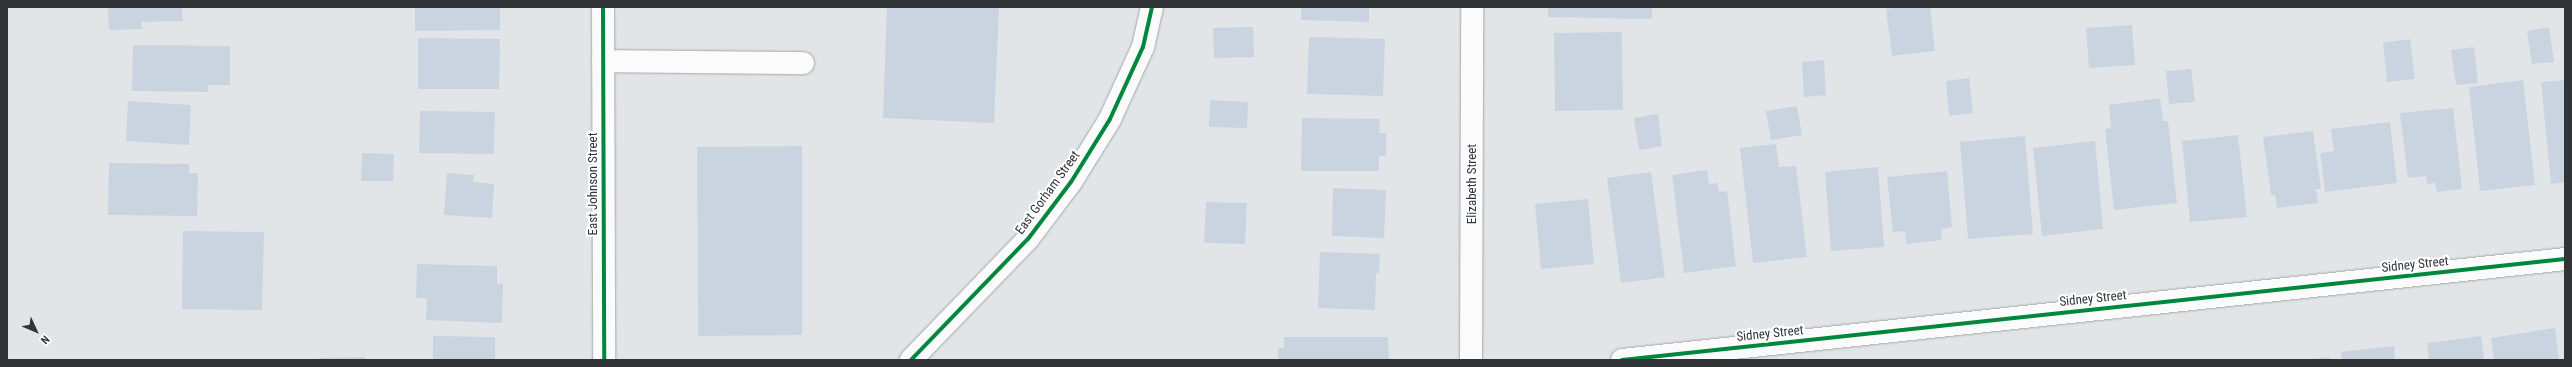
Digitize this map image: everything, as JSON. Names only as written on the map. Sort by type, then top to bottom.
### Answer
[{"type":"street","name":"East Johnson Street","points":[[603,7],[604,360]]},
{"type":"street","name":"East Gorham Street","points":[[912,360],[1028,239],[1071,182],[1110,119],[1143,47],[1152,7]]},
{"type":"street","name":"Elizabeth Street","points":[[1471,360],[1472,7]]},
{"type":"street","points":[[603,61],[803,63]]},
{"type":"street","name":"Sidney Street","points":[[1622,360],[2565,259]]},
{"type":"building","points":[[108,7],[182,7],[183,21],[141,22],[142,29],[109,30]]},
{"type":"building","points":[[415,7],[500,7],[500,30],[415,31]]},
{"type":"building","points":[[887,7],[999,7],[994,123],[883,118]]},
{"type":"building","points":[[1301,7],[1369,7],[1369,22],[1301,20]]},
{"type":"building","points":[[1548,7],[1652,7],[1652,19],[1548,17]]},
{"type":"building","points":[[1903,7],[1930,7],[1935,51],[1892,56],[1886,9]]},
{"type":"building","points":[[2132,25],[2135,65],[2089,68],[2086,28]]},
{"type":"building","points":[[1253,27],[1254,57],[1214,58],[1213,28]]},
{"type":"building","points":[[2549,27],[2554,62],[2532,64],[2527,31]]},
{"type":"building","points":[[1622,32],[1623,110],[1555,111],[1554,33]]},
{"type":"building","points":[[1309,37],[1385,39],[1383,96],[1307,94]]},
{"type":"building","points":[[418,38],[500,39],[499,89],[418,89]]},
{"type":"building","points":[[2410,39],[2415,79],[2387,82],[2383,43]]},
{"type":"building","points":[[133,45],[230,46],[230,85],[208,85],[208,92],[132,91]]},
{"type":"building","points":[[2474,47],[2478,83],[2456,85],[2451,50]]},
{"type":"building","points":[[1824,60],[1826,95],[1804,97],[1802,62]]},
{"type":"building","points":[[2191,69],[2195,102],[2169,104],[2166,71]]},
{"type":"building","points":[[1969,78],[1973,113],[1949,116],[1946,81]]},
{"type":"building","points":[[2523,80],[2535,185],[2480,191],[2469,87]]},
{"type":"building","points":[[2565,80],[2565,182],[2551,184],[2541,82]]},
{"type":"building","points":[[2160,98],[2163,121],[2168,121],[2177,203],[2114,210],[2105,129],[2111,128],[2109,105]]},
{"type":"building","points":[[1210,100],[1248,102],[1247,128],[1209,127]]},
{"type":"building","points":[[128,101],[191,105],[189,145],[126,141]]},
{"type":"building","points":[[1797,106],[1802,135],[1771,140],[1766,111]]},
{"type":"building","points":[[2453,108],[2462,189],[2437,192],[2435,183],[2427,184],[2426,176],[2408,178],[2400,113]]},
{"type":"building","points":[[420,111],[495,112],[494,154],[419,153]]},
{"type":"building","points":[[1658,114],[1662,146],[1639,150],[1634,118]]},
{"type":"building","points":[[1302,118],[1380,119],[1379,133],[1386,133],[1386,156],[1379,156],[1379,171],[1301,171]]},
{"type":"building","points":[[2390,122],[2397,183],[2325,192],[2320,153],[2334,151],[2331,129]]},
{"type":"building","points":[[2313,131],[2321,189],[2316,189],[2318,203],[2277,208],[2275,195],[2271,195],[2263,137]]},
{"type":"building","points":[[2238,135],[2247,217],[2190,222],[2182,141]]},
{"type":"building","points":[[2025,136],[2033,234],[1968,239],[1960,142]]},
{"type":"building","points":[[2095,141],[2103,229],[2042,236],[2033,148]]},
{"type":"building","points":[[1776,144],[1779,167],[1796,166],[1807,257],[1753,263],[1740,148]]},
{"type":"building","points":[[802,146],[802,335],[698,336],[697,147]]},
{"type":"building","points":[[362,153],[394,154],[393,181],[361,181]]},
{"type":"building","points":[[109,163],[189,164],[189,173],[198,173],[197,216],[108,215]]},
{"type":"building","points":[[1878,167],[1884,247],[1831,251],[1825,172]]},
{"type":"building","points":[[1707,170],[1709,184],[1717,183],[1719,192],[1727,191],[1736,266],[1684,273],[1672,175]]},
{"type":"building","points":[[1947,171],[1952,227],[1941,229],[1942,240],[1906,244],[1905,231],[1893,232],[1887,177]]},
{"type":"building","points":[[1651,172],[1665,277],[1621,283],[1607,178]]},
{"type":"building","points":[[447,173],[474,175],[473,182],[494,184],[492,218],[444,215]]},
{"type":"building","points":[[1333,188],[1386,190],[1384,238],[1332,236]]},
{"type":"building","points":[[1588,199],[1594,264],[1541,269],[1535,204]]},
{"type":"building","points":[[1206,202],[1247,203],[1245,244],[1204,243]]},
{"type":"building","points":[[183,231],[264,232],[262,310],[182,309]]},
{"type":"building","points":[[1320,252],[1380,254],[1379,274],[1376,273],[1375,310],[1318,308]]},
{"type":"building","points":[[417,264],[497,266],[497,284],[503,284],[502,323],[426,320],[427,298],[416,298]]},
{"type":"building","points":[[2555,328],[2559,360],[2494,360],[2491,338]]},
{"type":"building","points":[[433,336],[495,337],[495,360],[433,360]]},
{"type":"building","points":[[2481,336],[2484,360],[2429,360],[2427,343]]},
{"type":"building","points":[[1284,337],[1388,337],[1389,360],[1278,360],[1278,348],[1284,348]]},
{"type":"building","points":[[2394,346],[2395,360],[2342,360],[2341,352]]},
{"type":"building","points":[[365,357],[365,360],[319,360],[319,358]]},
{"type":"building","points":[[2329,357],[2330,360],[2311,360],[2311,359]]},
{"type":"cycle path","points":[[603,7],[604,360]]},
{"type":"cycle path","points":[[911,360],[1028,239],[1071,182],[1110,119],[1143,47],[1152,7]]},
{"type":"cycle path","points":[[1622,360],[2565,259]]}]
